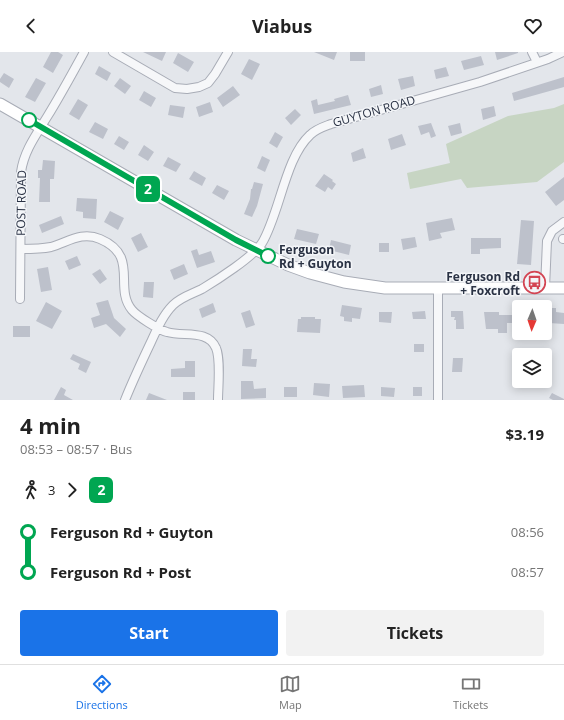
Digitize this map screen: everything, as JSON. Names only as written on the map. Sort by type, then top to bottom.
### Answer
[{"type":"street","name":"POST ROAD","points":[[20,299],[22,164],[26,151],[84,52]]},
{"type":"street","points":[[113,52],[175,88],[187,89],[199,87],[208,83],[228,52]]},
{"type":"street","points":[[532,52],[537,62]]},
{"type":"street","name":"GUYTON ROAD","points":[[257,250],[274,216],[296,153],[304,141],[314,132],[331,124],[480,82],[562,52]]},
{"type":"street","points":[[0,104],[257,250],[310,273],[344,282],[385,288],[564,288]]},
{"type":"street","points":[[544,288],[547,241],[552,231],[564,222]]},
{"type":"street","points":[[20,249],[43,249],[70,239],[85,236],[105,241],[115,249],[122,259],[124,266],[126,300],[136,313],[169,332],[207,337],[216,348],[218,354],[218,400]]},
{"type":"street","points":[[125,400],[158,327],[165,314],[173,304],[183,297],[218,279],[257,250]]},
{"type":"street","points":[[438,288],[438,400]]},
{"type":"green space","points":[[564,104],[564,162],[537,182],[467,188],[461,179],[410,189],[407,173],[450,163],[446,144],[508,116],[554,108]]},
{"type":"building","points":[[51,52],[58,52],[63,55],[53,73],[43,67]]},
{"type":"building","points":[[143,52],[166,52],[162,61]]},
{"type":"building","points":[[314,52],[337,52],[334,60]]},
{"type":"building","points":[[350,52],[365,52],[365,61],[350,61]]},
{"type":"building","points":[[495,52],[518,52],[518,53],[497,60]]},
{"type":"building","points":[[178,53],[194,62],[188,72],[173,63]]},
{"type":"building","points":[[481,56],[484,65],[464,70],[461,61]]},
{"type":"building","points":[[249,59],[260,64],[252,80],[241,74]]},
{"type":"building","points":[[99,66],[111,73],[107,81],[95,74]]},
{"type":"building","points":[[446,67],[449,76],[436,79],[434,70]]},
{"type":"building","points":[[4,73],[14,79],[9,88],[0,82],[0,79]]},
{"type":"building","points":[[413,76],[415,86],[401,90],[398,79]]},
{"type":"building","points":[[564,77],[564,87],[514,101],[512,93]]},
{"type":"building","points":[[36,78],[46,83],[35,102],[25,97]]},
{"type":"building","points":[[120,78],[131,86],[125,94],[114,86]]},
{"type":"building","points":[[381,85],[383,94],[371,97],[369,89]]},
{"type":"building","points":[[233,86],[240,95],[223,107],[217,98]]},
{"type":"building","points":[[144,91],[156,98],[151,107],[139,100]]},
{"type":"building","points":[[348,95],[351,105],[314,114],[311,101],[317,99],[318,105],[335,101],[334,99]]},
{"type":"building","points":[[78,99],[88,105],[79,120],[69,114]]},
{"type":"building","points":[[210,102],[213,112],[199,117],[196,107]]},
{"type":"building","points":[[170,105],[185,107],[183,118],[168,115]]},
{"type":"building","points":[[494,106],[496,116],[483,120],[481,109]]},
{"type":"building","points":[[295,109],[301,115],[291,125],[285,118]]},
{"type":"building","points":[[95,122],[108,129],[103,139],[89,132]]},
{"type":"building","points":[[431,123],[436,136],[431,138],[429,132],[421,135],[418,126]]},
{"type":"building","points":[[460,123],[462,133],[451,136],[448,126]]},
{"type":"building","points":[[275,132],[283,137],[277,148],[269,143]]},
{"type":"building","points":[[402,134],[406,145],[391,150],[388,139]]},
{"type":"building","points":[[119,136],[129,142],[124,150],[114,144]]},
{"type":"building","points":[[144,145],[154,152],[148,161],[138,155]]},
{"type":"building","points":[[363,148],[366,158],[353,162],[351,153]]},
{"type":"building","points":[[262,156],[270,160],[265,172],[257,168]]},
{"type":"building","points":[[168,157],[181,164],[176,172],[163,166]]},
{"type":"building","points":[[43,160],[55,161],[54,179],[50,179],[50,202],[39,202],[40,178],[38,178],[38,170],[42,170]]},
{"type":"building","points":[[194,171],[206,178],[202,186],[189,179]]},
{"type":"building","points":[[324,174],[336,184],[332,190],[328,187],[325,192],[315,186]]},
{"type":"building","points":[[564,177],[564,200],[556,206],[545,192]]},
{"type":"building","points":[[254,182],[263,184],[257,206],[252,217],[244,214],[250,199],[251,189]]},
{"type":"building","points":[[217,185],[229,191],[224,200],[212,193]]},
{"type":"building","points":[[77,198],[97,199],[96,219],[83,218],[83,212],[76,211]]},
{"type":"building","points":[[110,211],[124,218],[118,230],[104,222]]},
{"type":"building","points":[[61,216],[64,224],[42,233],[39,225]]},
{"type":"building","points":[[452,218],[455,230],[440,233],[442,238],[429,241],[426,223]]},
{"type":"building","points":[[521,220],[534,221],[531,265],[517,264]]},
{"type":"building","points":[[297,229],[319,234],[316,244],[294,239]]},
{"type":"building","points":[[141,233],[148,247],[138,252],[131,238]]},
{"type":"building","points":[[415,237],[417,247],[403,250],[401,239]]},
{"type":"building","points":[[471,238],[501,238],[501,248],[480,249],[480,254],[471,254]]},
{"type":"building","points":[[331,240],[351,245],[349,255],[329,250]]},
{"type":"building","points":[[379,243],[389,243],[389,252],[379,252]]},
{"type":"building","points":[[197,249],[199,255],[211,251],[215,262],[197,268],[191,251]]},
{"type":"building","points":[[77,256],[81,265],[69,270],[65,261]]},
{"type":"building","points":[[184,264],[188,274],[174,280],[170,270]]},
{"type":"building","points":[[48,267],[52,290],[41,292],[37,269]]},
{"type":"building","points":[[100,269],[107,279],[100,284],[92,274]]},
{"type":"building","points":[[144,282],[154,282],[153,298],[143,297]]},
{"type":"building","points":[[108,300],[114,318],[126,329],[120,337],[106,324],[94,328],[91,318],[100,315],[96,303]]},
{"type":"building","points":[[46,302],[62,311],[52,329],[36,321]]},
{"type":"building","points":[[213,303],[216,312],[202,318],[199,309]]},
{"type":"building","points":[[342,305],[362,308],[360,319],[352,318],[352,322],[344,321],[344,317],[340,316]]},
{"type":"building","points":[[552,308],[556,308],[556,312],[564,313],[564,324],[552,323]]},
{"type":"building","points":[[250,310],[255,325],[246,328],[241,313]]},
{"type":"building","points":[[425,311],[426,319],[413,319],[412,312]]},
{"type":"building","points":[[451,311],[463,311],[464,329],[456,329],[456,320],[454,320],[455,317],[451,317]]},
{"type":"building","points":[[379,312],[392,312],[391,323],[379,322]]},
{"type":"building","points":[[484,312],[499,312],[499,315],[512,315],[512,323],[507,323],[507,333],[498,333],[498,329],[486,329]]},
{"type":"building","points":[[301,317],[315,317],[315,319],[321,319],[320,333],[297,332],[298,319],[301,319]]},
{"type":"building","points":[[13,326],[30,326],[30,337],[13,337]]},
{"type":"building","points":[[414,344],[424,344],[424,352],[414,352]]},
{"type":"building","points":[[243,349],[252,349],[251,359],[257,359],[256,367],[242,366]]},
{"type":"building","points":[[73,354],[91,362],[86,373],[78,369],[80,364],[70,359]]},
{"type":"building","points":[[453,358],[463,358],[462,372],[452,372]]},
{"type":"building","points":[[185,361],[195,361],[195,377],[171,377],[171,369],[185,368]]},
{"type":"building","points":[[241,381],[253,381],[254,389],[266,388],[266,398],[241,399]]},
{"type":"building","points":[[314,383],[330,384],[329,397],[313,395]]},
{"type":"building","points":[[364,385],[365,397],[343,398],[342,386]]},
{"type":"building","points":[[61,387],[66,390],[64,395],[73,400],[54,400]]},
{"type":"building","points":[[284,387],[297,387],[297,397],[284,397]]},
{"type":"building","points":[[381,387],[395,388],[394,397],[381,396]]},
{"type":"building","points":[[413,387],[422,387],[422,396],[413,396]]},
{"type":"building","points":[[183,392],[195,392],[195,400],[183,400]]},
{"type":"building","points":[[149,393],[167,400],[146,400]]},
{"type":"building","points":[[552,393],[564,400],[553,400],[549,398]]},
{"type":"bus line","name":"2","points":[[29,120],[236,240],[268,256]]},
{"type":"place","name":"Ferguson Rd + Guyton","points":[[268,256]]},
{"type":"place","name":"Ferguson Rd + Foxcroft","points":[[535,283]]}]
